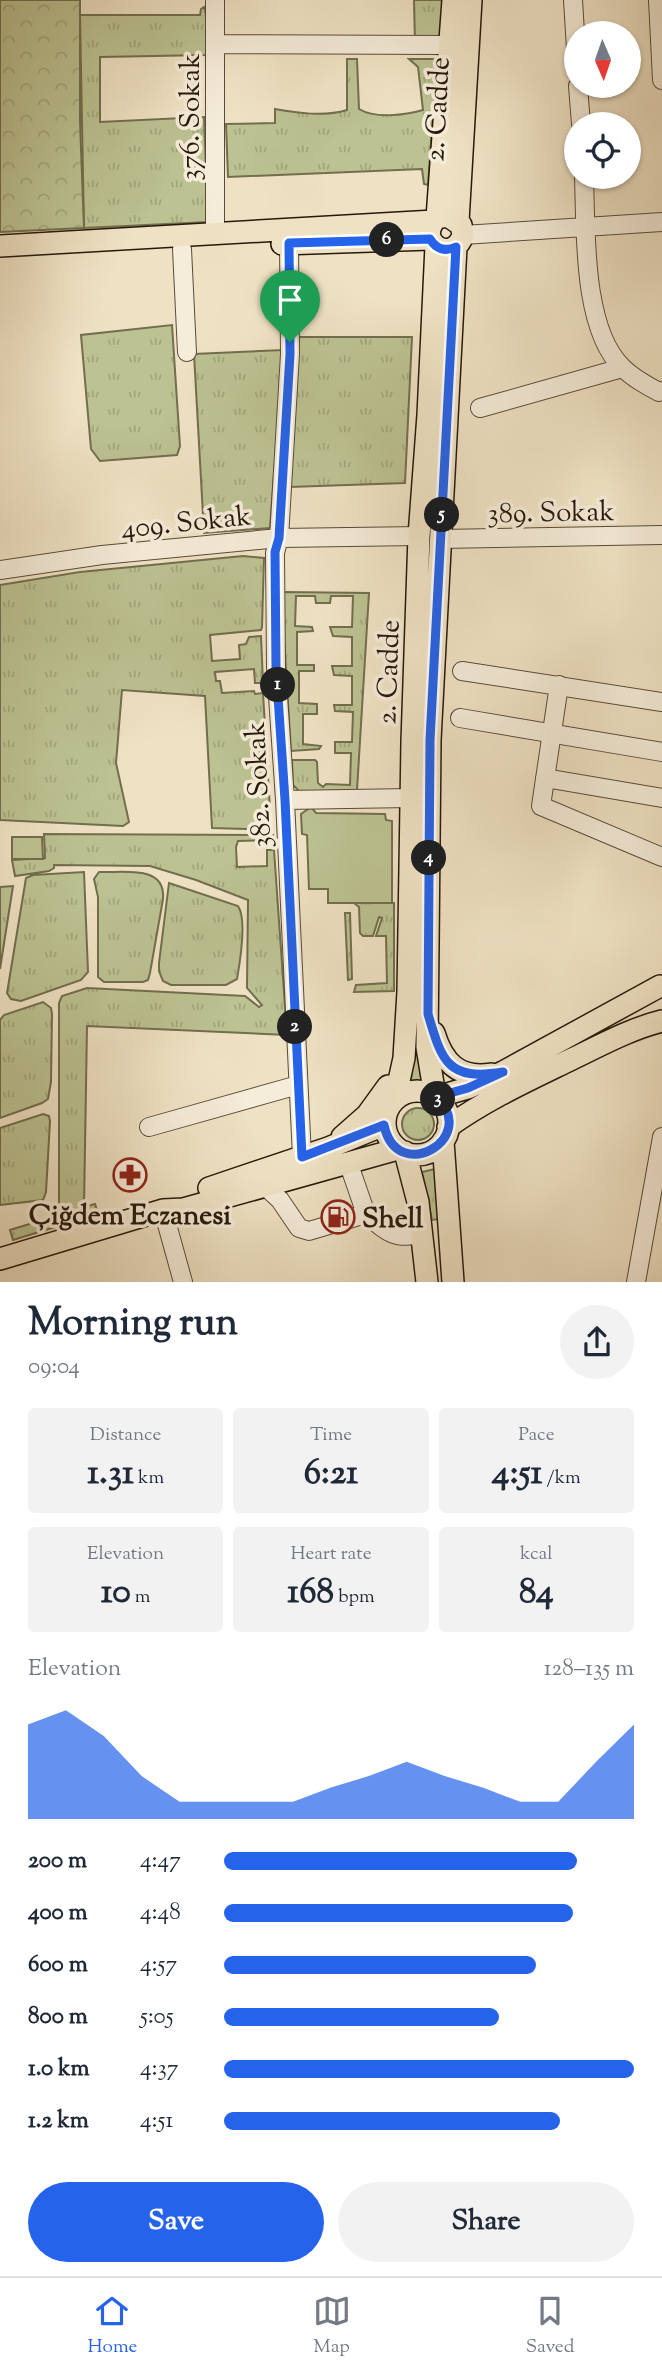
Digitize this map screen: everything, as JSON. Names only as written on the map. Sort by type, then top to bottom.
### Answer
[{"type":"main road","name":"2. Cadde","points":[[435,1097],[427,1047],[430,740],[441,538],[449,45],[453,0]]},
{"type":"main road","name":"2. Cadde","points":[[395,1099],[404,1058],[408,992],[419,536],[445,232],[471,0]]},
{"type":"main road","points":[[0,246],[215,233],[445,232]]},
{"type":"main road","points":[[0,260],[445,232]]},
{"type":"main road","points":[[0,1259],[163,1210],[183,1209],[348,1162],[402,1151],[426,1153],[476,1107],[631,1030],[662,1018],[656,999],[661,985]]},
{"type":"main road","points":[[427,1282],[418,1202],[402,1151],[389,1138],[384,1125],[387,1111],[395,1099],[414,1091],[435,1097],[468,1088],[503,1072],[661,985]]},
{"type":"main road","points":[[328,1148],[368,1115],[389,1084],[394,1073],[408,992]]},
{"type":"main road","points":[[428,1014],[444,1059],[454,1067],[469,1075],[503,1072]]},
{"type":"main road","points":[[435,1097],[447,1113],[447,1206],[453,1282]]},
{"type":"main road","points":[[163,1210],[180,1198],[328,1148],[384,1125]]},
{"type":"street","name":"376. Sokak","points":[[215,0],[215,233]]},
{"type":"street","points":[[573,0],[574,21]]},
{"type":"street","points":[[659,0],[662,80]]},
{"type":"street","points":[[215,44],[449,45]]},
{"type":"street","points":[[584,189],[592,306],[609,352],[635,379],[661,395]]},
{"type":"street","points":[[445,232],[662,222]]},
{"type":"street","points":[[613,235],[662,231]]},
{"type":"street","name":"382. Sokak","points":[[289,243],[290,354],[279,538],[275,552],[276,667],[302,1157]]},
{"type":"street","points":[[183,249],[187,352]]},
{"type":"street","points":[[481,408],[622,368]]},
{"type":"street","name":"389. Sokak","points":[[441,538],[662,535]]},
{"type":"street","name":"409. Sokak","points":[[0,570],[102,555],[279,538],[419,536]]},
{"type":"street","points":[[462,671],[662,702]]},
{"type":"street","points":[[559,685],[541,806],[662,857]]},
{"type":"street","points":[[460,718],[662,752]]},
{"type":"street","points":[[545,778],[662,797]]},
{"type":"street","points":[[285,800],[411,798]]},
{"type":"street","points":[[149,1127],[298,1085]]},
{"type":"street","points":[[636,1282],[662,1137]]},
{"type":"street","points":[[348,1162],[366,1214],[392,1235],[408,1237],[422,1234]]},
{"type":"street","points":[[265,1186],[280,1200],[299,1228],[309,1231],[366,1214]]},
{"type":"street","points":[[163,1210],[183,1282]]},
{"type":"green space","points":[[0,0],[80,0],[80,122],[84,228],[0,232]]},
{"type":"green space","points":[[414,0],[444,0],[442,40],[415,43]]},
{"type":"green space","points":[[204,7],[207,55],[100,57],[100,122],[204,117],[208,222],[84,228],[80,15],[200,15]]},
{"type":"green space","points":[[347,59],[357,59],[359,109],[373,114],[391,115],[423,110],[418,67],[409,59],[437,59],[428,185],[424,184],[422,169],[228,177],[226,124],[275,123],[275,109],[320,114],[347,110]]},
{"type":"green space","points":[[172,325],[180,446],[177,455],[100,461],[91,449],[81,335]]},
{"type":"green space","points":[[299,337],[412,337],[405,483],[290,487]]},
{"type":"green space","points":[[283,350],[270,528],[204,533],[194,354]]},
{"type":"green space","points":[[243,556],[264,558],[262,627],[261,630],[210,635],[212,661],[240,659],[239,645],[246,644],[249,637],[261,636],[263,683],[255,683],[254,669],[215,672],[222,693],[263,693],[271,826],[246,829],[212,828],[205,696],[122,690],[116,763],[129,822],[123,826],[0,820],[0,585],[80,572]]},
{"type":"green space","points":[[284,592],[369,593],[357,790],[300,792],[293,785],[292,760],[315,760],[318,783],[323,787],[326,784],[350,785],[351,753],[335,753],[335,742],[352,742],[353,712],[335,711],[334,705],[352,705],[352,676],[334,675],[332,666],[352,666],[352,637],[333,636],[330,627],[352,627],[353,596],[331,596],[330,603],[316,603],[315,596],[296,596],[295,626],[312,627],[313,631],[297,632],[297,665],[314,665],[314,671],[299,671],[299,703],[317,704],[317,714],[303,714],[303,744],[321,746],[319,749],[291,751],[283,621]]},
{"type":"green space","points":[[311,807],[316,813],[385,814],[386,820],[392,821],[392,903],[328,903],[328,889],[309,889],[307,835],[302,834],[301,814]]},
{"type":"green space","points":[[44,834],[273,835],[273,840],[238,841],[237,867],[267,866],[267,850],[274,850],[287,1035],[87,1026],[84,1207],[95,1204],[98,1214],[13,1240],[10,1230],[59,1215],[59,1003],[62,996],[87,988],[245,996],[259,1007],[262,1005],[247,988],[248,900],[150,866],[54,865],[49,871],[15,876],[12,860],[45,858]]},
{"type":"green space","points":[[12,837],[42,837],[43,859],[12,859]]},
{"type":"green space","points":[[84,872],[88,972],[81,980],[21,1001],[11,999],[7,993],[26,878],[33,875]]},
{"type":"green space","points":[[99,872],[150,875],[158,880],[162,888],[163,899],[148,980],[104,982],[98,977],[98,897],[94,879]]},
{"type":"green space","points":[[169,883],[238,906],[242,930],[237,979],[226,985],[171,985],[163,981],[159,963]]},
{"type":"green space","points":[[13,886],[0,969],[0,887]]},
{"type":"green space","points":[[354,903],[394,903],[394,991],[354,992],[356,985],[387,983],[386,936],[376,936],[382,918],[379,917],[373,936],[363,936],[360,933],[359,907]]},
{"type":"green space","points":[[345,913],[350,913],[352,979],[348,980]]},
{"type":"green space","points":[[415,1001],[428,1086],[409,1087],[407,1085]]},
{"type":"green space","points":[[43,1002],[51,1008],[52,1014],[51,1082],[48,1099],[0,1118],[0,1020],[4,1015]]},
{"type":"green space","points":[[418,1108],[429,1113],[434,1124],[429,1135],[418,1140],[407,1135],[402,1124],[407,1113]]},
{"type":"green space","points":[[43,1114],[49,1116],[50,1121],[46,1192],[43,1200],[0,1205],[0,1128]]},
{"type":"green space","points":[[435,1169],[440,1219],[432,1220],[422,1172]]},
{"type":"place","name":"Çiğdem Eczanesi","points":[[130,1175]]},
{"type":"place","name":"Shell","points":[[338,1217]]},
{"type":"route","points":[[430,239],[443,250],[456,247],[430,740],[428,1014],[444,1059],[454,1067],[469,1075],[503,1072],[468,1088],[436,1097],[447,1113],[448,1127],[443,1141],[426,1153],[412,1154],[398,1149],[389,1138],[384,1125],[302,1157],[276,667],[275,552],[279,538],[290,342],[289,243],[430,239]]}]
